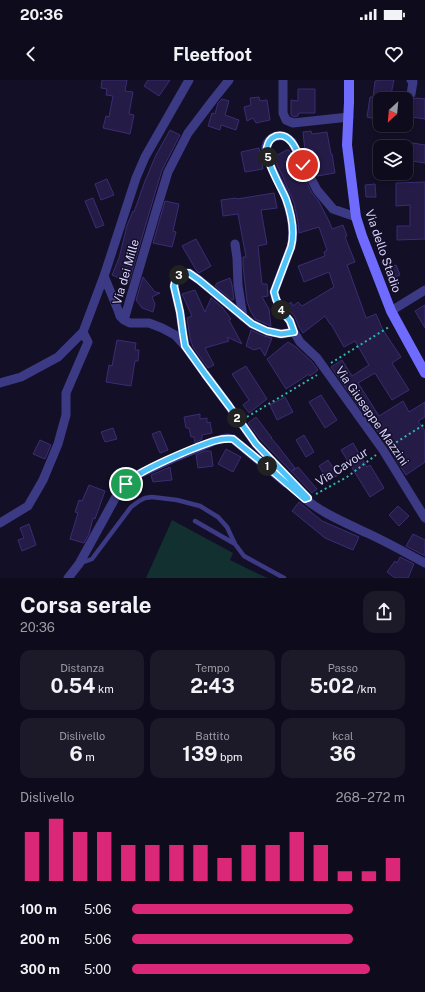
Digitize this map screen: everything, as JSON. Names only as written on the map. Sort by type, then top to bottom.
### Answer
[{"type":"street","points":[[0,383],[21,377],[58,357],[83,332],[104,276],[136,178],[145,157],[189,80]]},
{"type":"street","name":"Via dei Mille","points":[[229,80],[188,133],[168,172],[124,320],[130,323],[149,323],[175,335],[185,346],[256,444],[307,499]]},
{"type":"street","points":[[283,80],[283,113],[286,120],[293,123],[349,117]]},
{"type":"street","name":"Via dello Stadio","points":[[349,80],[347,145],[356,217],[391,311],[425,373]]},
{"type":"street","points":[[411,80],[413,82],[411,92]]},
{"type":"street","name":"Via Giuseppe Mazzini","points":[[356,217],[333,209],[317,190],[289,139],[285,136],[276,136],[272,138],[266,150],[271,168],[286,199],[291,216],[293,240],[274,292],[276,299],[281,310],[290,321],[300,342],[317,358],[383,450],[425,518]]},
{"type":"street","points":[[235,244],[238,285],[243,317]]},
{"type":"street","points":[[185,346],[180,312],[174,286],[176,278],[182,273],[189,273],[192,275],[252,324],[267,331],[281,334],[294,332]]},
{"type":"street","points":[[104,276],[120,316],[124,320]]},
{"type":"street","points":[[391,311],[425,290]]},
{"type":"street","points":[[0,523],[28,506],[43,480],[58,444],[66,415],[66,393],[88,342],[83,332]]},
{"type":"street","points":[[68,578],[79,564],[118,493],[128,480],[170,459],[214,441],[226,438],[233,439],[307,499],[341,521],[382,540],[425,563]]},
{"type":"street","points":[[62,578],[79,564]]},
{"type":"lane","points":[[79,564],[92,559],[131,507],[145,498],[152,497],[177,500],[200,506],[218,517],[227,527],[234,544],[244,556],[284,578]]},
{"type":"lane","points":[[195,521],[234,544]]},
{"type":"path","name":"Via Cavour","points":[[307,499],[347,477],[383,450],[425,424]]},
{"type":"green space","points":[[172,520],[233,553],[230,560],[267,578],[146,578]]},
{"type":"building","points":[[102,80],[127,80],[125,91],[133,92],[129,114],[134,115],[130,134],[103,128],[106,116],[109,117],[113,96],[106,95],[107,89],[101,88]]},
{"type":"building","points":[[148,80],[170,80],[159,96],[144,86]]},
{"type":"building","points":[[394,80],[391,92],[374,92],[375,81]]},
{"type":"building","points":[[298,89],[315,89],[315,113],[299,113],[298,116],[294,117],[291,115],[291,100],[298,101]]},
{"type":"building","points":[[259,97],[260,101],[267,100],[270,120],[256,123],[253,118],[247,121],[244,107],[251,105],[250,98]]},
{"type":"building","points":[[370,97],[373,97],[373,118],[367,117]]},
{"type":"building","points":[[222,99],[229,101],[225,115],[239,120],[236,130],[221,125],[220,130],[208,126],[212,113],[215,114],[218,103]]},
{"type":"building","points":[[413,99],[425,99],[425,119],[413,117]]},
{"type":"building","points":[[170,130],[180,135],[162,170],[129,282],[112,275],[119,258],[126,228],[133,211],[134,212],[156,155]]},
{"type":"building","points":[[311,131],[312,134],[327,132],[335,173],[317,176],[313,150],[305,151],[303,132]]},
{"type":"building","points":[[413,143],[425,145],[425,163],[413,161]]},
{"type":"building","points":[[259,148],[263,169],[245,172],[241,152]]},
{"type":"building","points":[[289,150],[312,193],[318,200],[332,229],[343,225],[347,236],[345,237],[355,262],[347,265],[366,318],[376,314],[383,330],[401,357],[392,363],[409,390],[392,400],[375,373],[358,383],[379,416],[403,401],[409,412],[425,402],[425,417],[418,421],[425,431],[425,462],[406,475],[366,414],[365,415],[331,367],[342,360],[352,376],[369,365],[355,341],[344,347],[325,316],[303,333],[295,317],[286,306],[291,302],[293,306],[298,302],[302,306],[334,287],[329,272],[304,282],[298,266],[325,256],[324,252],[327,250],[319,227],[299,233],[294,203],[273,157]]},
{"type":"building","points":[[107,179],[114,195],[101,200],[95,184]]},
{"type":"building","points":[[425,182],[425,239],[397,240],[397,226],[410,226],[410,205],[396,206],[396,183]]},
{"type":"building","points":[[375,184],[376,197],[366,197],[365,185]]},
{"type":"building","points":[[274,193],[277,208],[261,210],[267,244],[258,246],[262,284],[267,284],[268,296],[262,297],[269,309],[271,326],[255,319],[250,310],[247,301],[243,265],[243,257],[246,257],[238,214],[223,216],[221,200]]},
{"type":"building","points":[[93,198],[104,225],[96,228],[85,201]]},
{"type":"building","points":[[165,201],[179,204],[173,231],[176,232],[172,247],[153,243]]},
{"type":"building","points":[[196,239],[211,266],[199,273],[182,246]]},
{"type":"building","points":[[396,265],[400,275],[391,279],[387,269]]},
{"type":"building","points":[[143,277],[155,292],[160,293],[152,297],[155,304],[153,312],[142,308],[136,300]]},
{"type":"building","points":[[230,278],[234,299],[232,300],[215,286],[217,283]]},
{"type":"building","points":[[195,290],[205,312],[211,298],[222,307],[231,319],[229,320],[242,344],[227,337],[229,341],[205,348],[214,365],[208,368],[193,347],[187,318],[192,316],[182,294]]},
{"type":"building","points":[[425,305],[425,328],[415,311]]},
{"type":"building","points":[[251,330],[272,338],[265,356],[260,348],[254,350],[246,346]]},
{"type":"building","points":[[117,340],[136,343],[135,350],[139,350],[138,361],[135,361],[131,386],[106,382],[109,365],[112,366]]},
{"type":"building","points":[[288,342],[296,347],[318,370],[286,389],[267,359]]},
{"type":"building","points":[[246,366],[267,399],[249,413],[243,405],[249,400],[232,374]]},
{"type":"building","points":[[321,395],[337,420],[325,428],[309,402]]},
{"type":"building","points":[[285,397],[293,412],[277,420],[270,405]]},
{"type":"building","points":[[200,414],[200,419],[207,418],[207,423],[210,422],[212,433],[202,435],[202,439],[195,443],[194,437],[191,437],[189,428],[186,428],[184,417]]},
{"type":"building","points":[[256,417],[295,468],[292,471],[298,467],[317,489],[312,493],[261,440],[248,423]]},
{"type":"building","points":[[113,428],[117,439],[105,442],[101,432]]},
{"type":"building","points":[[160,431],[168,450],[160,453],[152,434]]},
{"type":"building","points":[[304,435],[314,452],[306,457],[296,440]]},
{"type":"building","points":[[40,440],[51,445],[45,459],[33,454]]},
{"type":"building","points":[[353,443],[367,467],[370,465],[384,488],[370,497],[341,450]]},
{"type":"building","points":[[226,449],[241,457],[233,472],[218,464]]},
{"type":"building","points":[[205,451],[211,451],[213,466],[198,468],[196,455]]},
{"type":"building","points":[[328,460],[338,475],[328,481],[319,466]]},
{"type":"building","points":[[170,467],[172,480],[153,482],[151,475]]},
{"type":"building","points":[[89,485],[105,491],[95,519],[93,518],[89,534],[84,543],[70,539],[78,513],[75,512],[79,500],[82,501]]},
{"type":"building","points":[[299,502],[322,521],[359,537],[353,550],[325,538],[292,511]]},
{"type":"building","points":[[398,506],[409,516],[399,526],[389,515]]},
{"type":"building","points":[[29,524],[36,545],[22,551],[18,540],[24,538],[20,528]]},
{"type":"building","points":[[413,534],[425,540],[425,556],[406,546]]},
{"type":"building","points":[[400,557],[414,564],[408,578],[395,578],[387,572],[395,561],[397,563]]},
{"type":"route","points":[[126,484],[128,480],[139,474],[214,441],[226,438],[233,439],[305,499],[308,498],[256,444],[185,346],[180,312],[174,286],[174,282],[178,275],[182,273],[189,273],[252,324],[267,331],[281,334],[294,332],[290,321],[281,310],[274,292],[293,240],[291,216],[286,199],[271,168],[266,150],[272,138],[276,136],[285,136],[289,139],[292,142],[303,165]]}]
